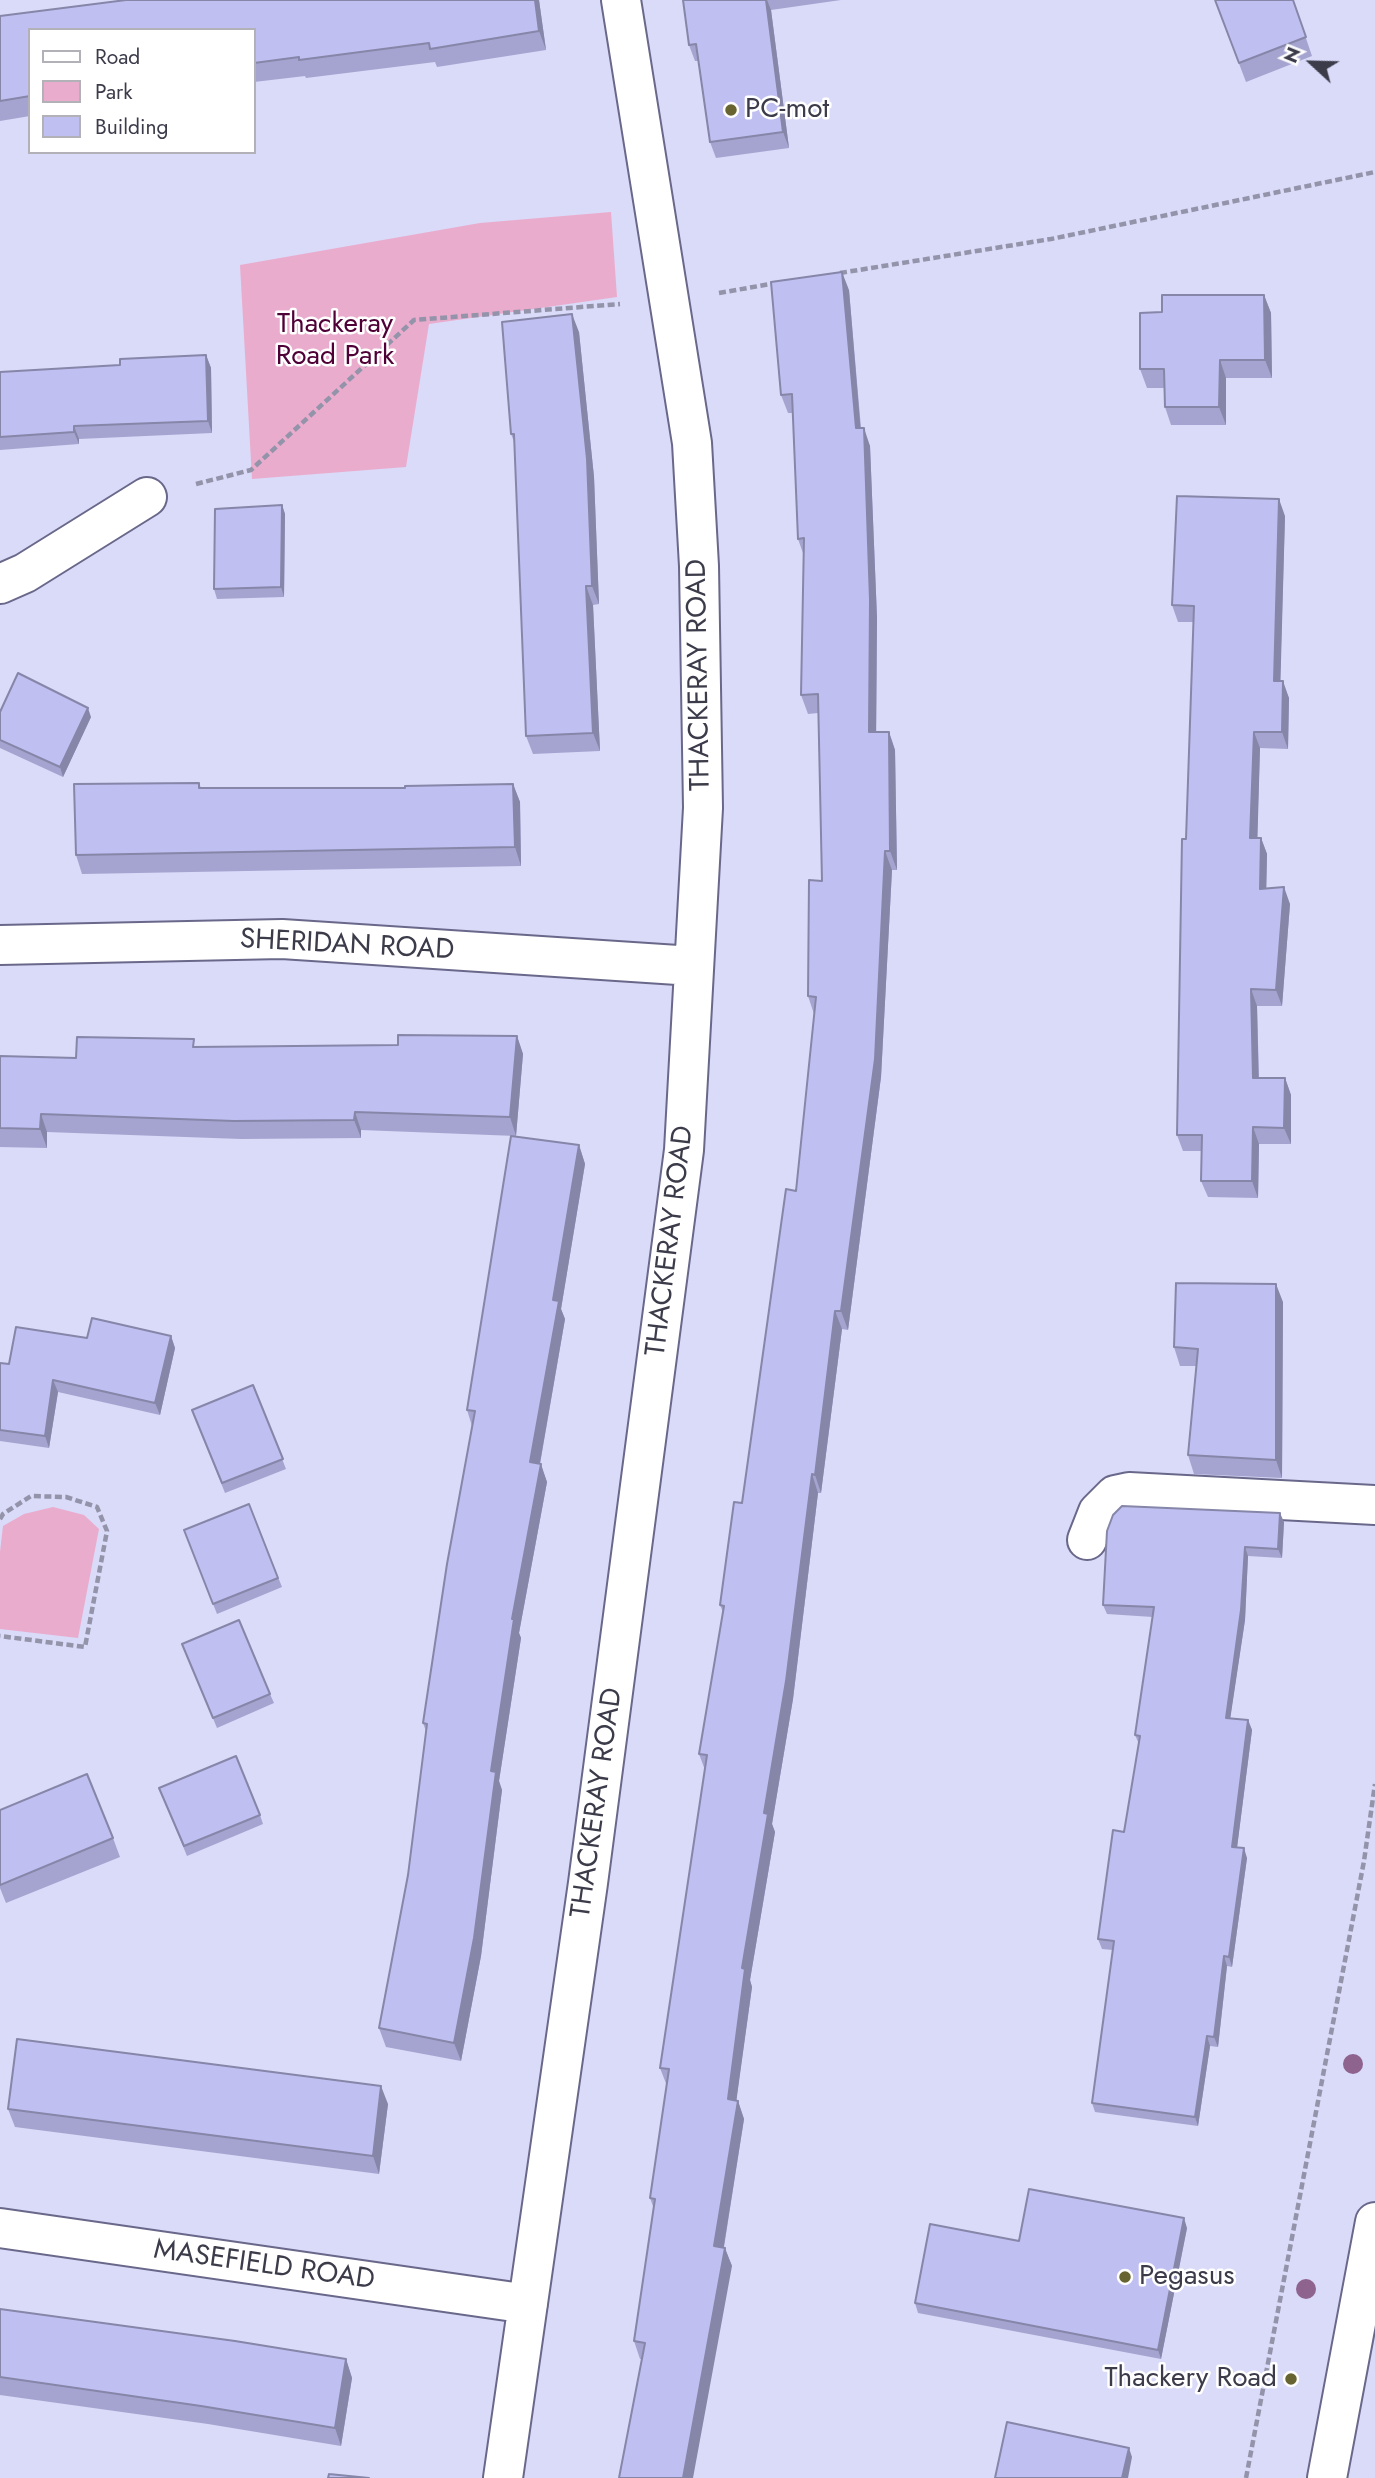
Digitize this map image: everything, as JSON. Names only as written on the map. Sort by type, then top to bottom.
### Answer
[{"type":"street","name":"THACKERAY ROAD","points":[[503,2478],[636,1524],[680,1177],[703,808],[699,566],[692,443],[621,0]]},
{"type":"street","points":[[0,584],[25,573],[147,497]]},
{"type":"street","name":"SHERIDAN ROAD","points":[[0,945],[282,939],[694,966]]},
{"type":"street","points":[[1087,1539],[1098,1512],[1115,1495],[1129,1492],[1375,1506]]},
{"type":"street","points":[[1327,2478],[1375,2222]]},
{"type":"street","name":"MASEFIELD ROAD","points":[[0,2228],[528,2304]]},
{"type":"path","points":[[834,274],[1051,239],[1375,172]]},
{"type":"path","points":[[147,497],[251,470],[414,320],[671,300],[779,283]]},
{"type":"path","points":[[0,1519],[3,1514],[31,1496],[66,1497],[97,1507],[107,1531],[85,1647],[0,1636]]},
{"type":"path","points":[[1246,2478],[1364,1861],[1375,1784]]},
{"type":"green space","name":"Thackeray Road Park","points":[[611,212],[617,297],[429,324],[406,467],[252,479],[240,265],[480,223]]},
{"type":"green space","points":[[53,1507],[84,1515],[99,1529],[78,1638],[0,1629],[0,1552],[3,1526],[24,1514]]},
{"type":"building","points":[[126,0],[535,0],[539,31],[430,49],[429,43],[299,60],[299,57],[256,63],[256,28],[28,28],[28,96],[0,101],[0,16]]},
{"type":"building","points":[[683,0],[766,0],[783,132],[710,142],[696,44],[689,45]]},
{"type":"building","points":[[1215,0],[1293,0],[1306,37],[1239,63]]},
{"type":"building","points":[[842,272],[856,428],[864,428],[870,600],[869,732],[889,732],[890,851],[885,851],[875,1059],[841,1311],[835,1311],[786,1681],[764,1813],[768,1814],[742,1968],[745,1969],[728,2099],[738,2101],[714,2246],[725,2248],[683,2478],[619,2478],[645,2343],[634,2341],[655,2199],[650,2198],[669,2069],[660,2068],[707,1755],[699,1754],[724,1606],[720,1605],[734,1502],[742,1503],[786,1189],[796,1191],[816,997],[808,996],[809,880],[822,881],[818,694],[801,695],[804,538],[798,539],[792,394],[781,395],[771,282]]},
{"type":"building","points":[[1162,295],[1264,295],[1265,360],[1220,360],[1219,407],[1165,407],[1164,369],[1140,369],[1140,313],[1162,312]]},
{"type":"building","points":[[572,314],[587,459],[592,586],[586,586],[593,733],[526,736],[514,434],[511,434],[502,322]]},
{"type":"building","points":[[206,355],[208,421],[74,426],[74,432],[0,437],[0,372],[120,365],[120,359]]},
{"type":"building","points":[[1177,496],[1279,499],[1274,681],[1283,681],[1282,732],[1254,732],[1250,838],[1261,838],[1260,889],[1284,887],[1276,990],[1251,989],[1253,1078],[1285,1078],[1284,1128],[1253,1127],[1252,1181],[1201,1181],[1202,1135],[1177,1135],[1182,839],[1186,839],[1194,606],[1172,605]]},
{"type":"building","points":[[282,505],[281,587],[214,589],[215,509]]},
{"type":"building","points":[[18,673],[88,708],[60,767],[0,740],[0,712]]},
{"type":"building","points":[[199,783],[199,788],[405,788],[513,784],[515,847],[76,855],[74,784]]},
{"type":"building","points":[[398,1035],[517,1036],[510,1117],[355,1112],[354,1120],[234,1121],[41,1114],[40,1129],[0,1128],[0,1056],[76,1058],[77,1037],[194,1039],[193,1047],[398,1045]]},
{"type":"building","points":[[511,1136],[579,1145],[553,1300],[559,1301],[530,1462],[541,1464],[512,1619],[491,1771],[496,1772],[474,1938],[454,2043],[379,2028],[408,1875],[427,1724],[423,1723],[447,1564],[475,1411],[467,1410]]},
{"type":"building","points":[[1176,1283],[1276,1284],[1276,1460],[1188,1455],[1198,1349],[1174,1347]]},
{"type":"building","points":[[92,1318],[171,1336],[155,1403],[53,1380],[45,1436],[0,1430],[0,1363],[9,1364],[16,1327],[87,1338]]},
{"type":"building","points":[[253,1385],[283,1459],[222,1483],[192,1410]]},
{"type":"building","points":[[249,1504],[278,1578],[213,1604],[184,1530]]},
{"type":"building","points":[[1122,1506],[1280,1513],[1278,1549],[1245,1547],[1241,1610],[1226,1718],[1248,1720],[1232,1847],[1244,1848],[1229,1957],[1224,1956],[1214,2037],[1207,2036],[1195,2117],[1092,2103],[1114,1941],[1098,1939],[1113,1830],[1124,1832],[1140,1736],[1135,1735],[1154,1607],[1103,1605],[1107,1531],[1113,1515]]},
{"type":"building","points":[[239,1620],[270,1694],[213,1718],[182,1644]]},
{"type":"building","points":[[236,1756],[260,1815],[184,1846],[159,1788]]},
{"type":"building","points":[[87,1774],[113,1838],[0,1885],[0,1810]]},
{"type":"building","points":[[17,2039],[381,2086],[373,2156],[8,2109]]},
{"type":"building","name":"Pegasus","points":[[1029,2189],[1184,2218],[1158,2350],[915,2303],[930,2224],[1019,2241]]},
{"type":"building","points":[[0,2309],[346,2359],[335,2428],[0,2377]]},
{"type":"building","points":[[1007,2422],[1129,2448],[1122,2478],[995,2478]]},
{"type":"building","points":[[329,2474],[369,2478],[328,2478]]},
{"type":"place","name":"PC-mot","points":[[731,110]]},
{"type":"place","name":"Pegasus","points":[[1125,2277]]},
{"type":"place","name":"Thackery Road","points":[[1291,2379]]}]
